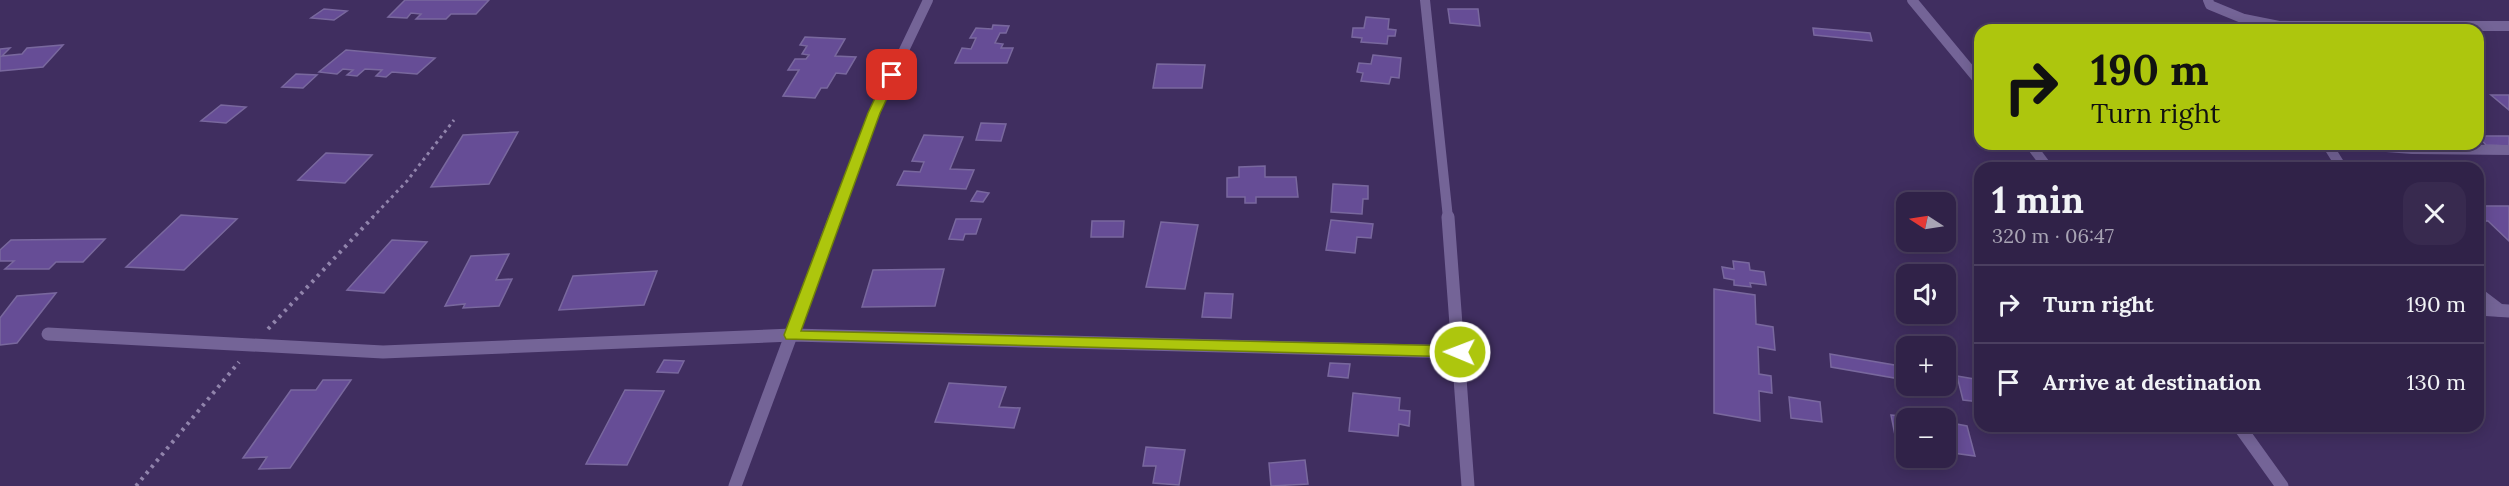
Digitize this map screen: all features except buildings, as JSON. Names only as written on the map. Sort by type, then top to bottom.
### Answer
[{"type":"street","points":[[735,486],[874,113],[928,0]]},
{"type":"street","points":[[1425,0],[1439,110],[1460,352],[1468,486]]},
{"type":"street","points":[[1912,0],[1974,75]]},
{"type":"street","points":[[2199,0],[2209,2],[2244,19],[2263,24]]},
{"type":"street","points":[[2484,26],[2509,26]]},
{"type":"street","points":[[2484,150],[2509,150]]},
{"type":"street","points":[[2484,298],[2504,311]]},
{"type":"street","points":[[2484,309],[2504,311]]},
{"type":"street","points":[[48,334],[383,352],[792,335],[1460,352]]},
{"type":"street","points":[[2243,432],[2282,486]]},
{"type":"path","points":[[136,486],[253,345],[407,181],[454,120]]},
{"type":"route","points":[[892,75],[874,113],[792,335],[1460,352]]}]
